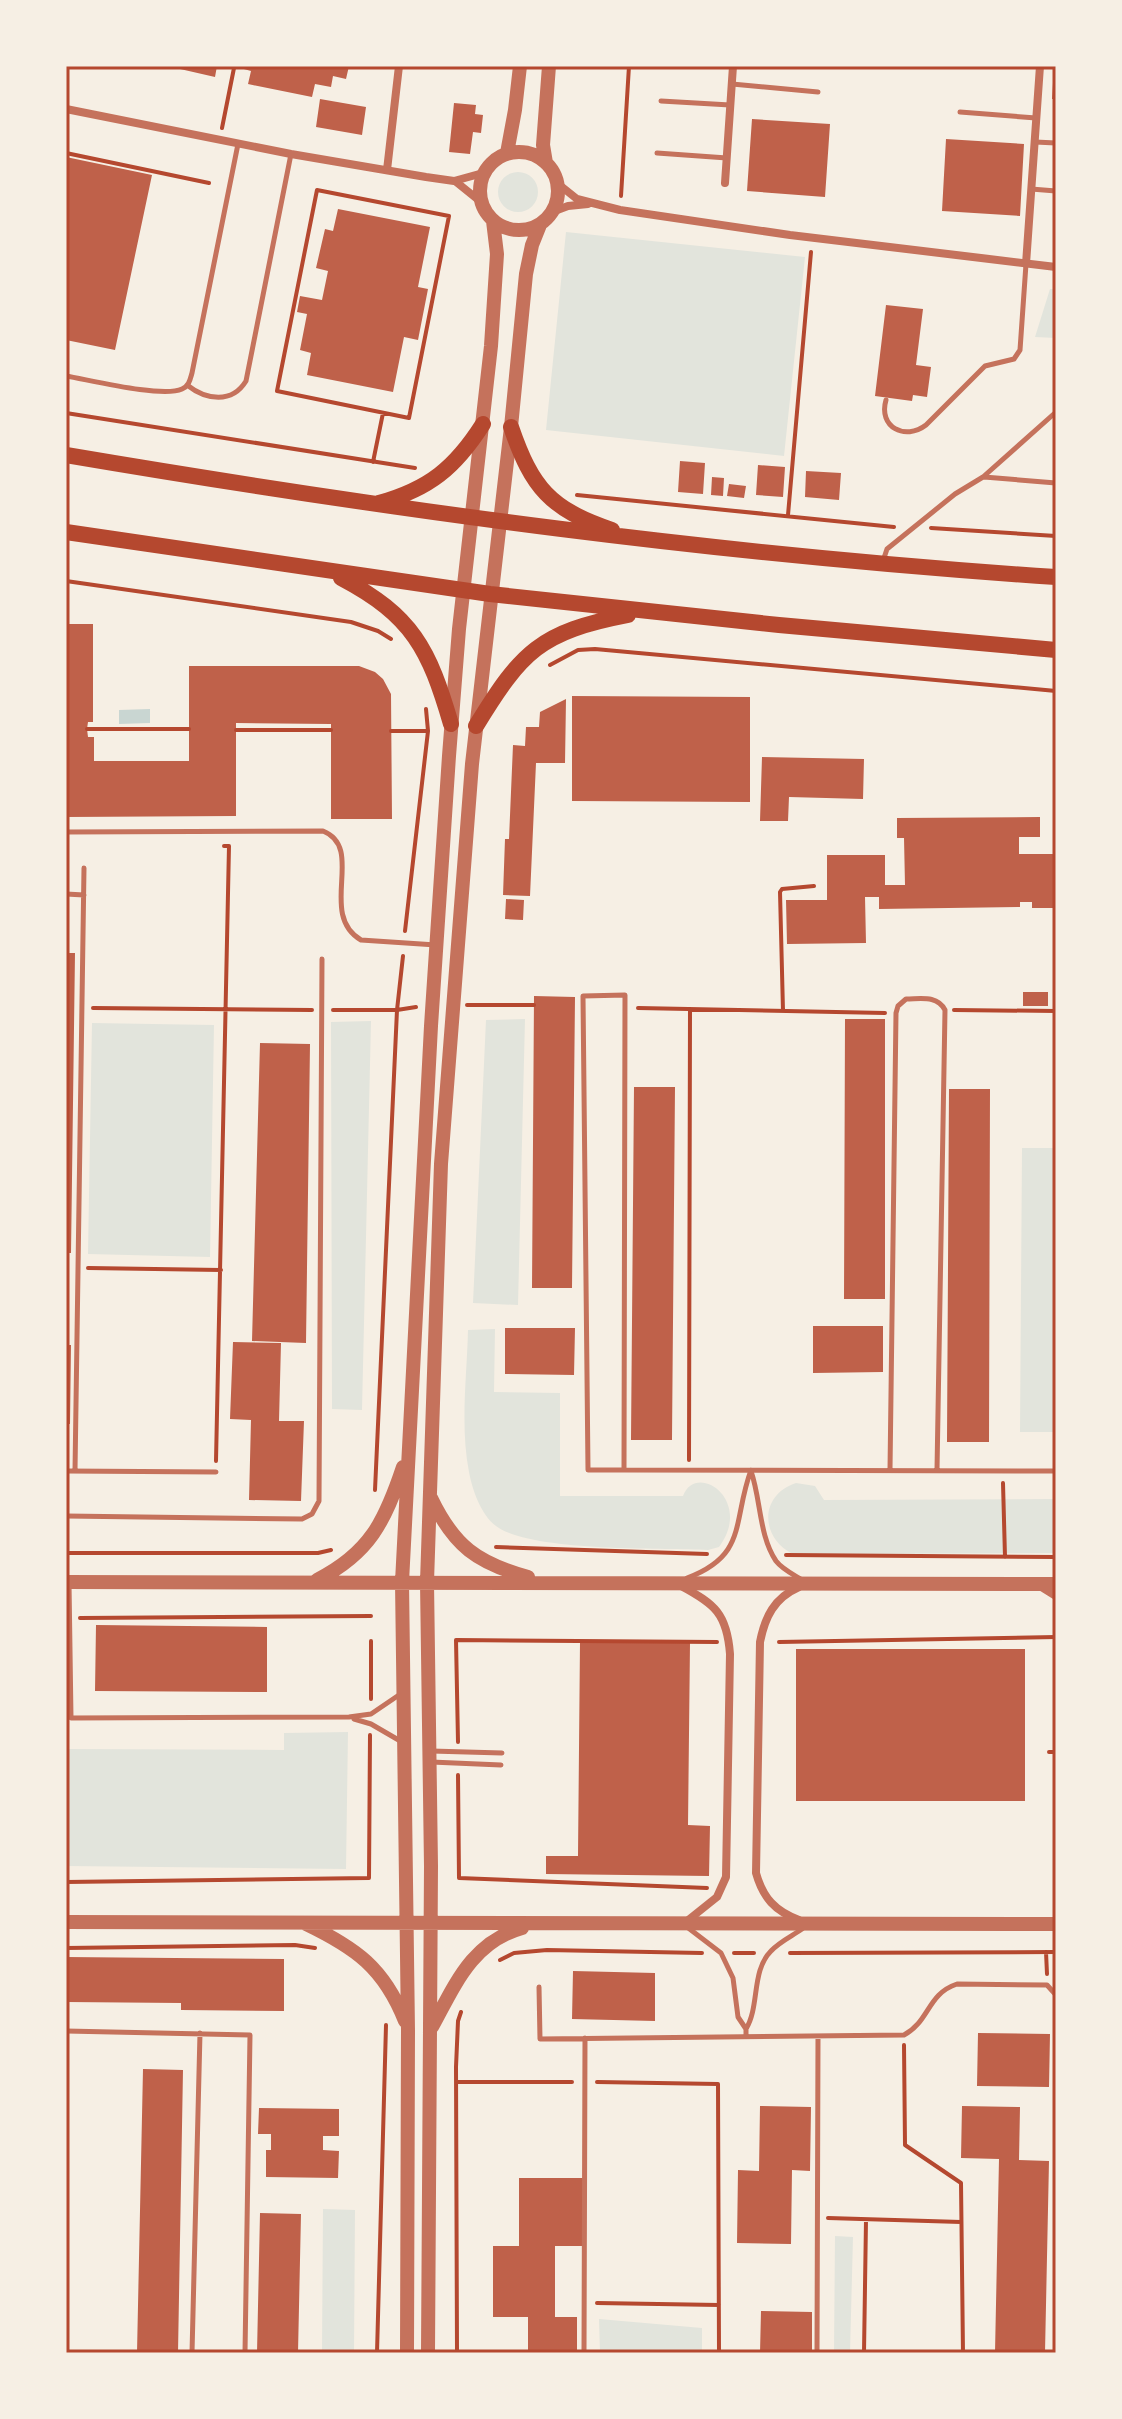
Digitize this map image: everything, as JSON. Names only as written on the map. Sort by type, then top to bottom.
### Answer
[{"type":"main road","points":[[373,505],[412,493],[444,473],[483,424]]},
{"type":"main road","points":[[511,427],[530,474],[553,501],[584,519],[648,541]]},
{"type":"main road","points":[[66,455],[500,523],[648,541],[1056,577]]},
{"type":"main road","points":[[66,532],[490,594],[645,612],[1056,650]]},
{"type":"main road","points":[[328,572],[384,604],[413,632],[430,663],[451,724]]},
{"type":"main road","points":[[476,726],[512,672],[537,646],[571,630],[645,612]]},
{"type":"street","points":[[387,170],[399,66]]},
{"type":"street","points":[[507,153],[520,66]]},
{"type":"street","points":[[549,66],[543,145],[546,163],[557,183],[571,196],[588,204],[812,238],[1056,267]]},
{"type":"street","points":[[725,183],[733,66]]},
{"type":"street","points":[[1026,264],[1039,66]]},
{"type":"street","points":[[66,109],[291,154],[454,181],[483,173]]},
{"type":"street","points":[[481,202],[479,187],[490,163],[507,153],[527,153],[546,163]]},
{"type":"street","points":[[407,2353],[408,2030],[402,1582],[451,724],[483,424],[497,254],[493,221],[481,202],[454,181]]},
{"type":"street","points":[[428,2353],[430,1923],[427,1582],[441,1164],[476,726],[526,274],[540,225],[552,212],[558,198],[557,183]]},
{"type":"street","points":[[552,212],[588,204]]},
{"type":"street","points":[[493,221],[516,231],[540,225]]},
{"type":"street","points":[[313,1582],[345,1564],[367,1544],[391,1502],[408,1452]]},
{"type":"street","points":[[430,1496],[460,1545],[481,1560],[506,1571],[547,1583]]},
{"type":"street","points":[[67,1582],[1056,1584]]},
{"type":"street","points":[[675,1583],[705,1599],[716,1609],[727,1630],[730,1654],[726,1877],[717,1897],[683,1923]]},
{"type":"street","points":[[807,1584],[775,1602],[766,1619],[760,1642],[756,1873],[760,1889],[769,1902],[779,1911],[809,1924]]},
{"type":"street","points":[[1037,1584],[1056,1596]]},
{"type":"street","points":[[66,1922],[1053,1923]]},
{"type":"street","points":[[302,1922],[349,1945],[367,1961],[386,1983],[408,2030]]},
{"type":"street","points":[[430,2031],[468,1962],[485,1945],[504,1933],[538,1923]]},
{"type":"lane","points":[[731,84],[818,92]]},
{"type":"lane","points":[[661,101],[730,105]]},
{"type":"lane","points":[[960,112],[1036,118]]},
{"type":"lane","points":[[1035,142],[1056,143]]},
{"type":"lane","points":[[66,376],[163,392],[187,385],[192,373],[238,144]]},
{"type":"lane","points":[[657,153],[727,158]]},
{"type":"lane","points":[[187,385],[202,395],[221,398],[236,393],[246,381],[291,154]]},
{"type":"lane","points":[[1031,189],[1056,191]]},
{"type":"lane","points":[[886,400],[884,407],[888,422],[900,431],[915,432],[926,425],[985,366],[1014,359],[1020,350],[1026,264]]},
{"type":"lane","points":[[882,563],[887,549],[955,494],[983,477],[1056,412]]},
{"type":"lane","points":[[983,477],[1056,483]]},
{"type":"lane","points":[[66,832],[323,831],[331,834],[341,847],[345,927],[361,940],[437,945]]},
{"type":"lane","points":[[75,1471],[84,868]]},
{"type":"lane","points":[[66,894],[84,895]]},
{"type":"lane","points":[[66,1516],[302,1519],[316,1510],[319,1501],[322,959]]},
{"type":"lane","points":[[624,1470],[625,995],[583,996],[588,1470],[1056,1471]]},
{"type":"lane","points":[[890,1470],[896,1013],[898,1006],[906,999],[935,999],[945,1010],[937,1470]]},
{"type":"lane","points":[[751,1470],[766,1537],[774,1555],[783,1568],[807,1584]]},
{"type":"lane","points":[[675,1583],[709,1570],[725,1555],[736,1533],[743,1492],[751,1470]]},
{"type":"lane","points":[[66,1471],[216,1472]]},
{"type":"lane","points":[[67,1582],[71,1718],[349,1717],[371,1714],[403,1692]]},
{"type":"lane","points":[[349,1717],[371,1724],[403,1743]]},
{"type":"lane","points":[[429,1756],[458,1752],[502,1753]]},
{"type":"lane","points":[[429,1756],[501,1765]]},
{"type":"lane","points":[[683,1923],[721,1953],[733,1978],[738,2017],[746,2033]]},
{"type":"lane","points":[[746,2033],[753,2017],[758,1974],[769,1952],[809,1924]]},
{"type":"lane","points":[[539,1987],[540,2039],[746,2033],[904,2035],[920,2022],[936,1995],[957,1984],[1047,1985],[1056,1995]]},
{"type":"lane","points":[[66,2031],[250,2035],[245,2353]]},
{"type":"lane","points":[[192,2353],[200,2033]]},
{"type":"lane","points":[[817,2353],[818,2036]]},
{"type":"lane","points":[[584,2353],[585,2038]]},
{"type":"path","points":[[620,210],[629,66]]},
{"type":"path","points":[[219,140],[234,68]]},
{"type":"path","points":[[66,153],[209,183]]},
{"type":"path","points":[[317,190],[449,216],[427,327],[409,418],[277,391],[317,190]]},
{"type":"path","points":[[788,515],[812,238]]},
{"type":"path","points":[[420,325],[427,327]]},
{"type":"path","points":[[66,413],[444,473]]},
{"type":"path","points":[[373,462],[383,413]]},
{"type":"path","points":[[573,494],[914,527],[1056,536]]},
{"type":"path","points":[[66,581],[351,622],[378,631],[396,642]]},
{"type":"path","points":[[550,665],[578,650],[595,649],[1056,691]]},
{"type":"path","points":[[375,1505],[397,1010],[428,731],[424,696]]},
{"type":"path","points":[[87,729],[189,729]]},
{"type":"path","points":[[236,730],[331,730]]},
{"type":"path","points":[[391,731],[428,731]]},
{"type":"path","points":[[214,846],[229,846],[216,1472]]},
{"type":"path","points":[[783,1011],[780,892],[782,889],[814,886]]},
{"type":"path","points":[[457,1005],[534,1005]]},
{"type":"path","points":[[337,1010],[397,1010],[425,1006]]},
{"type":"path","points":[[625,1007],[896,1013]]},
{"type":"path","points":[[91,1008],[307,1010]]},
{"type":"path","points":[[689,1470],[690,1009]]},
{"type":"path","points":[[945,1010],[1056,1011]]},
{"type":"path","points":[[97,1269],[221,1270]]},
{"type":"path","points":[[1003,1471],[1005,1557]]},
{"type":"path","points":[[492,1546],[725,1555]]},
{"type":"path","points":[[66,1553],[318,1553],[339,1548]]},
{"type":"path","points":[[774,1555],[1056,1557]]},
{"type":"path","points":[[70,1618],[371,1616]]},
{"type":"path","points":[[779,1642],[1056,1637]]},
{"type":"path","points":[[458,1752],[456,1640],[720,1642]]},
{"type":"path","points":[[371,1641],[371,1714]]},
{"type":"path","points":[[66,1882],[369,1878],[371,1724]]},
{"type":"path","points":[[1049,1752],[1056,1752]]},
{"type":"path","points":[[458,1762],[459,1878],[715,1889]]},
{"type":"path","points":[[66,1948],[295,1945],[318,1949]]},
{"type":"path","points":[[491,1964],[514,1953],[547,1950],[1056,1952]]},
{"type":"path","points":[[1046,1952],[1047,1985]]},
{"type":"path","points":[[457,2353],[456,2067],[458,2021],[462,2010]]},
{"type":"path","points":[[377,2353],[386,2023]]},
{"type":"path","points":[[904,2035],[905,2145],[961,2183],[963,2353]]},
{"type":"path","points":[[718,2084],[719,2353]]},
{"type":"path","points":[[818,2218],[961,2222]]},
{"type":"path","points":[[864,2353],[866,2220]]},
{"type":"path","points":[[585,2303],[719,2305]]},
{"type":"shaded area","points":[[518,172],[532,178],[538,192],[532,206],[518,212],[504,206],[498,192],[504,178]]},
{"type":"shaded area","points":[[566,232],[805,257],[784,456],[546,430]]},
{"type":"shaded area","points":[[1050,289],[1056,289],[1056,338],[1035,337]]},
{"type":"shaded area","points":[[150,709],[150,723],[119,724],[119,710]]},
{"type":"shaded area","points":[[525,1019],[518,1305],[473,1303],[486,1020]]},
{"type":"shaded area","points":[[371,1021],[362,1410],[332,1409],[331,1022]]},
{"type":"shaded area","points":[[92,1023],[214,1025],[210,1257],[88,1254]]},
{"type":"shaded area","points":[[1022,1148],[1056,1148],[1056,1432],[1020,1432]]},
{"type":"shaded area","points":[[495,1329],[494,1392],[560,1393],[560,1496],[683,1496],[690,1486],[709,1484],[726,1501],[730,1514],[728,1530],[719,1547],[708,1550],[566,1544],[513,1534],[496,1526],[478,1501],[470,1479],[465,1437],[468,1330]]},
{"type":"shaded area","points":[[796,1483],[815,1486],[824,1500],[1056,1499],[1056,1553],[793,1554],[774,1538],[768,1517],[775,1497]]},
{"type":"shaded area","points":[[348,1732],[346,1869],[66,1866],[66,1749],[284,1750],[284,1733]]},
{"type":"shaded area","points":[[323,2209],[355,2210],[354,2353],[322,2353]]},
{"type":"shaded area","points":[[835,2236],[853,2237],[850,2353],[834,2353]]},
{"type":"shaded area","points":[[599,2319],[702,2328],[702,2353],[600,2353]]},
{"type":"building","points":[[167,66],[217,66],[215,77]]},
{"type":"building","points":[[233,66],[349,66],[346,79],[333,76],[331,87],[315,84],[312,97],[248,84],[251,71]]},
{"type":"building","points":[[1054,67],[1056,99],[1052,99]]},
{"type":"building","points":[[320,99],[366,107],[362,135],[316,127]]},
{"type":"building","points":[[454,103],[476,105],[475,114],[483,115],[481,133],[473,132],[470,154],[449,152]]},
{"type":"building","points":[[752,119],[830,124],[825,197],[747,191]]},
{"type":"building","points":[[946,139],[1024,144],[1020,216],[942,211]]},
{"type":"building","points":[[66,157],[152,175],[115,350],[66,340]]},
{"type":"building","points":[[338,209],[430,227],[418,287],[428,289],[418,340],[404,337],[393,392],[307,375],[311,353],[300,350],[307,314],[297,312],[300,296],[322,300],[328,271],[316,268],[325,229],[333,231]]},
{"type":"building","points":[[886,305],[923,309],[916,365],[931,367],[927,397],[913,395],[912,401],[875,396]]},
{"type":"building","points":[[680,461],[705,463],[703,494],[678,492]]},
{"type":"building","points":[[758,465],[785,467],[783,497],[756,495]]},
{"type":"building","points":[[806,471],[841,473],[839,500],[805,497]]},
{"type":"building","points":[[712,477],[724,478],[723,496],[711,495]]},
{"type":"building","points":[[729,484],[746,486],[744,498],[727,496]]},
{"type":"building","points":[[66,624],[93,624],[93,722],[88,722],[87,729],[88,737],[94,737],[94,761],[189,761],[189,666],[359,666],[375,672],[391,694],[392,819],[331,819],[331,724],[236,723],[236,816],[66,817]]},
{"type":"building","points":[[572,696],[750,697],[750,802],[572,801]]},
{"type":"building","points":[[566,699],[565,763],[536,763],[530,896],[503,895],[513,745],[525,746],[526,727],[539,727],[540,712]]},
{"type":"building","points":[[762,757],[864,759],[863,799],[789,797],[788,821],[760,821]]},
{"type":"building","points":[[1040,817],[1040,837],[1019,837],[1019,854],[1056,854],[1056,908],[1032,908],[1032,902],[1020,902],[1020,907],[879,909],[879,897],[865,897],[866,943],[787,944],[786,900],[827,900],[827,855],[885,855],[885,885],[905,885],[904,838],[897,838],[897,818]]},
{"type":"building","points":[[506,899],[524,900],[523,920],[505,919]]},
{"type":"building","points":[[66,953],[75,953],[71,1253],[66,1253]]},
{"type":"building","points":[[1023,992],[1048,992],[1048,1006],[1023,1006]]},
{"type":"building","points":[[534,996],[575,997],[572,1288],[532,1288]]},
{"type":"building","points":[[845,1019],[885,1019],[885,1299],[844,1299]]},
{"type":"building","points":[[260,1043],[310,1044],[306,1343],[252,1341]]},
{"type":"building","points":[[634,1087],[675,1087],[672,1440],[631,1440]]},
{"type":"building","points":[[949,1089],[990,1089],[989,1442],[947,1442]]},
{"type":"building","points":[[813,1326],[883,1326],[883,1372],[813,1373]]},
{"type":"building","points":[[505,1328],[575,1328],[574,1375],[505,1374]]},
{"type":"building","points":[[233,1342],[281,1343],[279,1421],[304,1421],[301,1501],[249,1500],[251,1420],[230,1419]]},
{"type":"building","points":[[66,1345],[71,1345],[70,1424],[66,1424]]},
{"type":"building","points":[[96,1625],[267,1627],[267,1692],[95,1691]]},
{"type":"building","points":[[580,1642],[690,1643],[688,1825],[710,1826],[709,1876],[546,1874],[546,1856],[578,1856]]},
{"type":"building","points":[[796,1649],[1025,1649],[1025,1801],[796,1801]]},
{"type":"building","points":[[66,1957],[284,1959],[284,2011],[181,2010],[181,2003],[66,2002]]},
{"type":"building","points":[[573,1971],[655,1973],[655,2021],[572,2019]]},
{"type":"building","points":[[978,2033],[1050,2034],[1049,2087],[977,2086]]},
{"type":"building","points":[[143,2069],[183,2070],[178,2353],[137,2353]]},
{"type":"building","points":[[760,2106],[811,2107],[810,2171],[792,2170],[791,2244],[737,2243],[738,2170],[759,2171]]},
{"type":"building","points":[[962,2106],[1020,2107],[1019,2160],[1049,2161],[1045,2353],[995,2353],[999,2159],[961,2158]]},
{"type":"building","points":[[259,2108],[339,2109],[339,2136],[323,2136],[323,2150],[339,2151],[338,2178],[266,2177],[266,2150],[271,2150],[271,2134],[258,2134]]},
{"type":"building","points":[[519,2178],[583,2178],[583,2246],[555,2246],[555,2317],[577,2317],[577,2353],[528,2353],[528,2317],[493,2317],[493,2246],[519,2246]]},
{"type":"building","points":[[260,2213],[301,2214],[298,2353],[257,2353]]},
{"type":"building","points":[[761,2311],[812,2312],[812,2353],[760,2353]]}]
